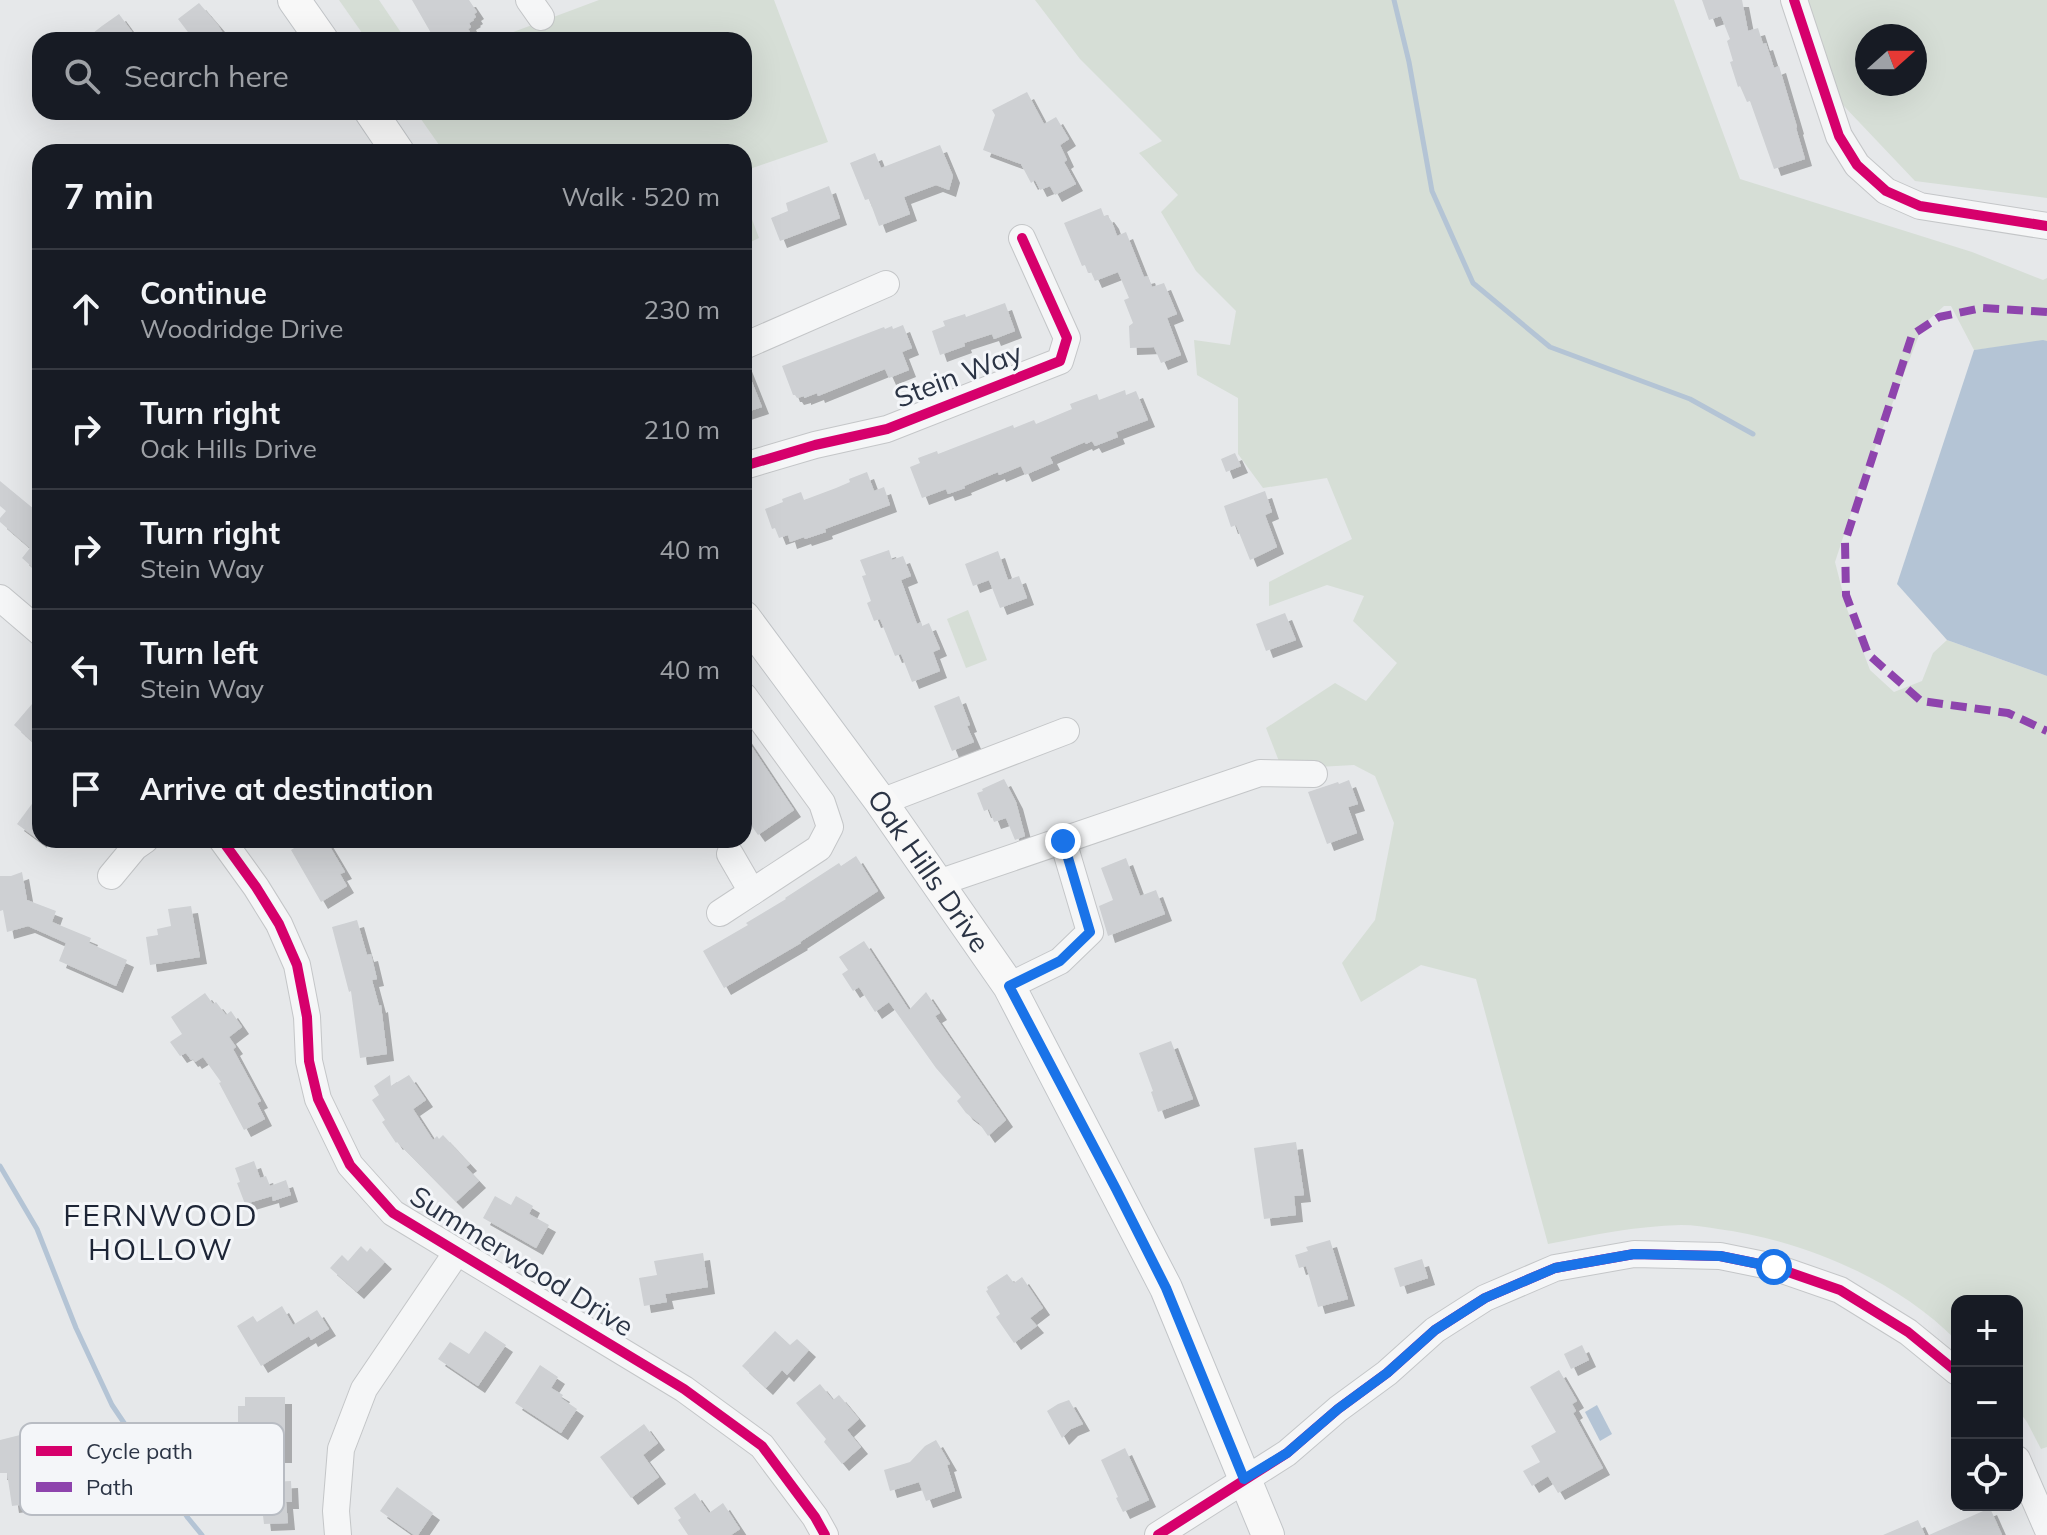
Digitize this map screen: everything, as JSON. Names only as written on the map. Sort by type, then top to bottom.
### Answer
[{"type":"main road","points":[[294,0],[316,32]]},
{"type":"main road","points":[[376,120],[393,144]]},
{"type":"main road","name":"Oak Hills Drive","points":[[752,628],[881,802],[1009,986],[1166,1288],[1268,1535]]},
{"type":"street","points":[[1794,0],[1839,136],[1857,165],[1886,191],[1920,206],[2047,226]]},
{"type":"street","name":"Stein Way","points":[[752,464],[887,429],[1060,361],[1067,338],[1022,238]]},
{"type":"street","points":[[752,343],[886,284]]},
{"type":"street","points":[[0,598],[32,625]]},
{"type":"street","points":[[720,913],[819,848],[830,827],[822,803],[752,707]]},
{"type":"street","points":[[881,802],[1066,731]]},
{"type":"street","points":[[938,883],[1260,773],[1314,774]]},
{"type":"street","points":[[1009,986],[1060,961],[1090,932],[1063,841]]},
{"type":"street","points":[[111,876],[134,848]]},
{"type":"street","name":"Summerwood Drive","points":[[228,848],[279,924],[297,965],[307,1017],[309,1061],[318,1099],[350,1165],[393,1213],[684,1389],[762,1446],[825,1535]]},
{"type":"street","points":[[730,854],[752,892]]},
{"type":"street","points":[[338,1535],[336,1511],[341,1449],[364,1389],[457,1252]]},
{"type":"street","points":[[1158,1535],[1287,1453],[1435,1330],[1485,1298],[1555,1268],[1634,1254],[1720,1256],[1774,1267],[1840,1290],[1908,1332],[1951,1367]]},
{"type":"street","points":[[2023,1473],[2047,1528]]},
{"type":"shaded area","points":[[339,0],[379,0],[401,32],[361,32]]},
{"type":"shaded area","points":[[599,0],[774,0],[828,142],[752,168],[752,144],[438,144],[422,120],[752,120],[752,32],[513,32]]},
{"type":"shaded area","points":[[1035,0],[1674,0],[1740,179],[1972,252],[2043,280],[2047,278],[2047,341],[1974,350],[1951,306],[1944,306],[1923,325],[1859,489],[1835,562],[1847,609],[1870,670],[1894,692],[1922,681],[1933,653],[1947,640],[2047,676],[2047,1447],[2041,1449],[2023,1417],[2023,1295],[1951,1295],[1951,1336],[1906,1299],[1877,1281],[1815,1253],[1750,1234],[1681,1225],[1614,1232],[1548,1244],[1476,979],[1421,965],[1361,1002],[1342,963],[1375,920],[1394,823],[1375,776],[1354,765],[1282,769],[1266,728],[1335,683],[1366,701],[1397,663],[1353,621],[1364,596],[1327,585],[1269,606],[1269,582],[1352,539],[1327,478],[1263,488],[1238,454],[1238,398],[1197,375],[1194,340],[1230,345],[1236,311],[1196,271],[1161,212],[1178,195],[1139,153],[1162,141],[1080,59]]},
{"type":"shaded area","points":[[1807,0],[2047,0],[2047,198],[1915,181],[1841,103]]},
{"type":"shaded area","points":[[752,219],[759,238],[752,241]]},
{"type":"shaded area","points":[[968,610],[987,660],[966,668],[947,619]]},
{"type":"water","points":[[2047,341],[2047,676],[1947,640],[1897,584],[1974,350]]},
{"type":"water","points":[[1597,1405],[1612,1434],[1600,1441],[1585,1412]]},
{"type":"building","points":[[412,0],[469,0],[477,12],[469,23],[470,32],[430,32]]},
{"type":"building","points":[[1702,0],[1742,0],[1748,31],[1758,28],[1774,68],[1779,66],[1805,159],[1774,169],[1750,101],[1747,102],[1738,87],[1730,62],[1733,61],[1727,41],[1730,39],[1721,16],[1709,20]]},
{"type":"building","points":[[199,3],[222,32],[188,32],[178,19]]},
{"type":"building","points":[[119,14],[132,32],[94,32]]},
{"type":"building","points":[[1027,92],[1044,124],[1056,117],[1069,139],[1060,145],[1067,160],[1064,162],[1076,184],[1055,195],[1050,186],[1040,190],[1035,180],[1031,183],[1021,164],[983,150],[995,115],[992,110]]},
{"type":"building","points":[[940,145],[953,176],[949,190],[936,185],[904,197],[910,214],[879,226],[850,163],[875,153],[881,168]]},
{"type":"building","points":[[829,186],[840,218],[780,241],[771,218],[788,211],[786,203]]},
{"type":"building","points":[[1101,208],[1104,216],[1107,215],[1112,222],[1117,236],[1126,232],[1144,277],[1148,276],[1152,287],[1164,283],[1177,314],[1167,318],[1181,355],[1161,363],[1154,347],[1130,348],[1129,326],[1133,323],[1124,300],[1129,298],[1118,272],[1095,281],[1085,265],[1082,266],[1064,223]]},
{"type":"building","points":[[1005,303],[1015,331],[994,339],[992,334],[940,355],[932,331],[945,326],[943,321],[965,314],[966,317]]},
{"type":"building","points":[[903,325],[912,348],[902,352],[909,370],[889,378],[885,369],[818,396],[817,393],[804,398],[793,395],[782,366],[884,327],[892,326],[893,329]]},
{"type":"building","points":[[752,382],[762,407],[752,410]]},
{"type":"building","points":[[1125,390],[1126,395],[1136,391],[1148,420],[1116,432],[1118,437],[1095,446],[1092,441],[1085,442],[1050,457],[1053,463],[1025,475],[1021,466],[999,475],[998,472],[948,494],[946,489],[922,498],[910,467],[920,463],[918,458],[937,451],[938,454],[1013,425],[1014,428],[1034,420],[1036,424],[1072,409],[1070,404],[1097,394],[1099,400]]},
{"type":"building","points":[[1235,453],[1241,466],[1226,472],[1221,459]]},
{"type":"building","points":[[867,472],[874,491],[884,487],[890,505],[805,539],[790,542],[788,535],[779,538],[775,528],[772,529],[765,509],[801,492],[804,500]]},
{"type":"building","points":[[0,481],[32,507],[32,567],[22,558],[30,548],[0,522],[6,511],[0,506]]},
{"type":"building","points":[[1265,491],[1272,512],[1265,515],[1277,547],[1250,560],[1236,525],[1231,527],[1224,506]]},
{"type":"building","points":[[889,550],[892,560],[903,556],[911,576],[901,580],[917,624],[921,622],[922,626],[929,623],[940,649],[933,652],[940,671],[912,682],[901,654],[895,656],[880,619],[874,621],[862,576],[866,575],[860,560]]},
{"type":"building","points":[[998,551],[1008,580],[1019,576],[1027,598],[1000,608],[989,580],[973,586],[965,564]]},
{"type":"building","points":[[1285,613],[1296,640],[1266,651],[1256,624]]},
{"type":"building","points":[[959,696],[974,742],[952,751],[934,706]]},
{"type":"building","points":[[32,704],[32,742],[14,725]]},
{"type":"building","points":[[752,747],[794,810],[758,835],[752,826]]},
{"type":"building","points":[[1004,779],[1016,802],[1025,836],[1015,840],[1006,818],[994,822],[989,809],[984,811],[977,793]]},
{"type":"building","points":[[1349,780],[1358,804],[1348,807],[1357,833],[1327,844],[1308,792]]},
{"type":"building","points":[[32,804],[32,835],[17,824]]},
{"type":"building","points":[[331,848],[345,872],[340,874],[347,886],[321,902],[291,850]]},
{"type":"building","points":[[856,856],[878,891],[801,943],[724,988],[703,951],[748,925],[746,923],[839,863],[841,866]]},
{"type":"building","points":[[1126,858],[1140,896],[1156,890],[1165,914],[1108,936],[1099,906],[1113,900],[1101,868]]},
{"type":"building","points":[[22,872],[27,900],[56,911],[52,922],[91,938],[89,943],[127,960],[116,986],[59,961],[66,943],[28,926],[7,932],[3,910],[0,911],[0,876]]},
{"type":"building","points":[[191,906],[200,957],[150,965],[146,937],[158,935],[157,929],[171,926],[168,909]]},
{"type":"building","points":[[357,920],[377,979],[372,980],[381,1005],[387,1054],[360,1058],[351,991],[332,927]]},
{"type":"building","points":[[864,941],[909,1010],[926,992],[940,1013],[935,1016],[1006,1120],[988,1136],[957,1101],[961,1097],[936,1068],[889,1002],[875,1012],[859,987],[853,991],[842,974],[848,970],[839,957]]},
{"type":"building","points":[[205,993],[226,1015],[231,1011],[242,1027],[229,1037],[261,1101],[257,1103],[265,1119],[244,1130],[221,1082],[203,1057],[195,1062],[186,1053],[180,1056],[170,1042],[182,1034],[171,1017]]},
{"type":"building","points":[[1171,1041],[1193,1099],[1158,1112],[1139,1053]]},
{"type":"building","points":[[390,1075],[391,1086],[409,1075],[426,1100],[413,1109],[433,1140],[443,1135],[470,1164],[466,1167],[479,1181],[456,1202],[396,1143],[382,1122],[385,1120],[372,1100],[379,1095],[374,1086]]},
{"type":"building","points":[[1296,1142],[1304,1195],[1294,1196],[1296,1215],[1264,1219],[1254,1148]]},
{"type":"building","points":[[254,1161],[260,1178],[266,1176],[270,1186],[286,1180],[291,1195],[273,1201],[272,1196],[245,1204],[235,1168]]},
{"type":"building","points":[[495,1196],[511,1205],[516,1196],[533,1206],[529,1214],[549,1225],[536,1248],[483,1218]]},
{"type":"building","points":[[1330,1240],[1348,1299],[1318,1307],[1306,1266],[1299,1268],[1295,1255],[1308,1251],[1306,1247]]},
{"type":"building","points":[[361,1246],[367,1252],[370,1248],[385,1262],[357,1292],[330,1268],[342,1255],[348,1261]]},
{"type":"building","points":[[703,1253],[708,1287],[665,1294],[667,1302],[644,1306],[639,1278],[657,1275],[654,1261]]},
{"type":"building","points":[[1422,1259],[1428,1278],[1400,1287],[1394,1268]]},
{"type":"building","points":[[1007,1274],[1014,1283],[1022,1277],[1043,1308],[1030,1318],[1037,1326],[1014,1343],[996,1317],[1000,1314],[986,1291],[987,1287]]},
{"type":"building","points":[[282,1306],[293,1325],[317,1310],[329,1329],[311,1340],[309,1336],[261,1366],[237,1326],[253,1316],[257,1322]]},
{"type":"building","points":[[485,1331],[506,1345],[478,1386],[438,1359],[450,1342],[469,1354]]},
{"type":"building","points":[[775,1331],[790,1345],[797,1339],[809,1350],[787,1375],[782,1370],[766,1388],[742,1366]]},
{"type":"building","points":[[1582,1345],[1589,1360],[1571,1369],[1564,1354]]},
{"type":"building","points":[[540,1365],[558,1377],[551,1388],[577,1409],[561,1433],[515,1403]]},
{"type":"building","points":[[1559,1370],[1577,1401],[1572,1404],[1576,1411],[1573,1413],[1603,1468],[1558,1493],[1548,1476],[1532,1486],[1523,1471],[1540,1462],[1531,1446],[1556,1432],[1530,1387]]},
{"type":"building","points":[[820,1384],[833,1400],[839,1395],[859,1419],[847,1430],[861,1447],[842,1464],[796,1403]]},
{"type":"building","points":[[245,1397],[285,1397],[285,1456],[284,1423],[238,1423],[238,1406],[245,1406]]},
{"type":"building","points":[[1069,1400],[1083,1424],[1071,1429],[1062,1438],[1047,1411]]},
{"type":"building","points":[[644,1424],[658,1443],[643,1455],[659,1477],[631,1498],[600,1457]]},
{"type":"building","points":[[20,1435],[20,1505],[12,1506],[7,1473],[0,1473],[0,1440]]},
{"type":"building","points":[[936,1440],[950,1464],[947,1465],[955,1491],[926,1501],[919,1482],[890,1491],[884,1470],[910,1462],[925,1446]]},
{"type":"building","points":[[1125,1448],[1149,1500],[1123,1512],[1101,1460]]},
{"type":"building","points":[[284,1481],[291,1481],[292,1502],[286,1502],[288,1523],[264,1524],[263,1515],[284,1515]]},
{"type":"building","points":[[397,1487],[433,1513],[418,1535],[380,1511]]},
{"type":"building","points":[[695,1493],[709,1513],[723,1503],[740,1529],[731,1535],[688,1535],[674,1508]]},
{"type":"building","points":[[1983,1511],[1991,1511],[2002,1535],[1929,1535]]},
{"type":"building","points":[[1918,1520],[1925,1535],[1883,1535]]},
{"type":"waterway","points":[[1394,0],[1409,62],[1432,191],[1473,283],[1550,347],[1690,399],[1753,434]]},
{"type":"waterway","points":[[0,1166],[37,1229],[76,1328],[112,1405],[124,1423]]},
{"type":"waterway","points":[[186,1515],[202,1535]]},
{"type":"marked path","points":[[2047,312],[1982,308],[1939,317],[1912,335],[1845,542],[1846,595],[1868,654],[1921,701],[2008,713],[2047,731]]},
{"type":"cycle path","points":[[1794,0],[1839,136],[1857,165],[1886,191],[1920,206],[2047,226]]},
{"type":"cycle path","points":[[752,464],[887,429],[1060,361],[1067,338],[1022,238]]},
{"type":"cycle path","points":[[228,848],[279,924],[297,965],[307,1017],[309,1061],[318,1099],[350,1165],[393,1213],[684,1389],[762,1446],[825,1535]]},
{"type":"cycle path","points":[[1158,1535],[1287,1453],[1435,1330],[1485,1298],[1555,1268],[1634,1254],[1720,1256],[1774,1267],[1840,1290],[1908,1332],[1951,1367]]},
{"type":"district","name":"FERNWOOD HOLLOW","points":[[161,1233]]},
{"type":"route","points":[[1063,841],[1090,932],[1060,961],[1009,986],[1166,1288],[1244,1479],[1287,1453],[1435,1330],[1485,1298],[1555,1268],[1634,1254],[1720,1256],[1774,1267]]}]
